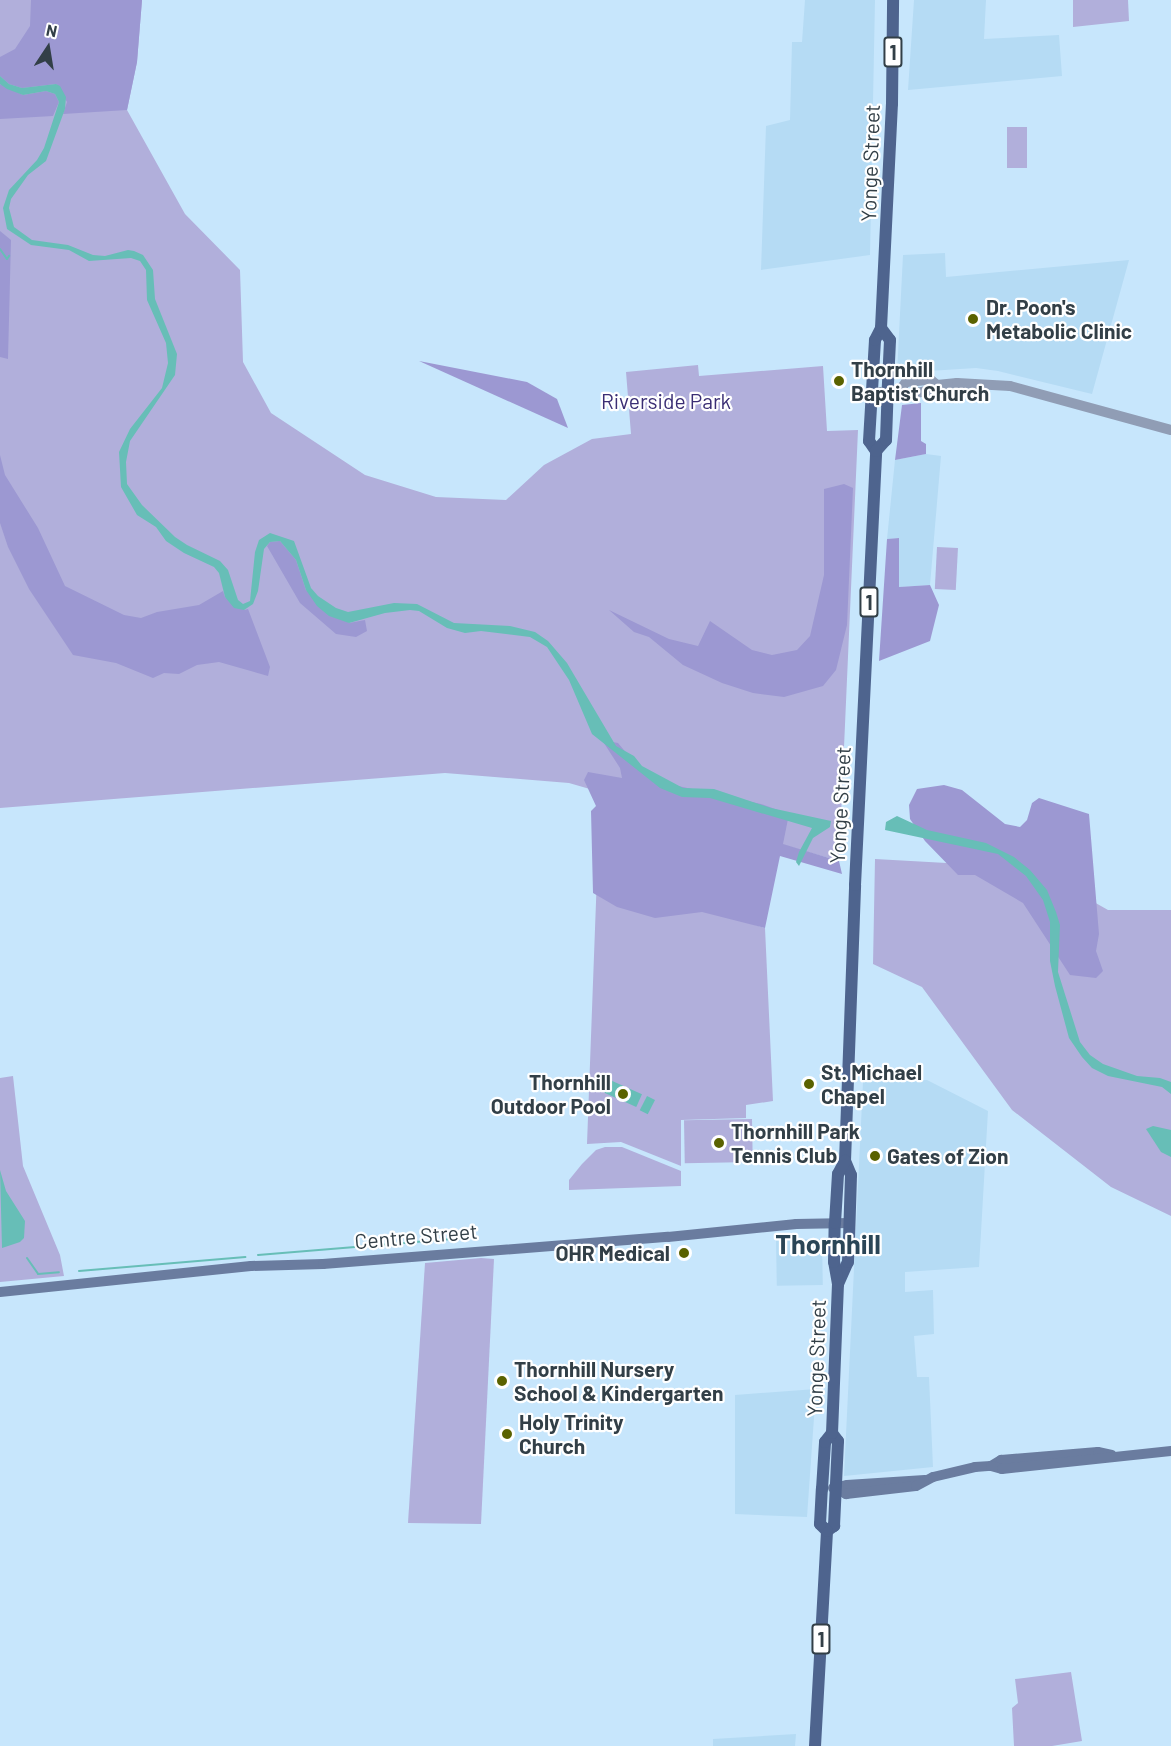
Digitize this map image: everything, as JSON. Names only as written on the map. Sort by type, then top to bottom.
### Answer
[{"type":"main road","name":"Yonge Street","points":[[838,1284],[848,1262],[851,1175],[846,1161],[855,885],[876,451],[869,441],[874,340],[881,328],[892,104],[893,0]]},
{"type":"main road","name":"Yonge Street","points":[[876,451],[886,440],[886,426],[894,391],[890,340],[881,328]]},
{"type":"main road","points":[[870,427],[886,426]]},
{"type":"main road","name":"Yonge Street","points":[[814,1746],[827,1531],[820,1524],[825,1442],[832,1433],[838,1284],[834,1262],[835,1223],[838,1174],[846,1161]]},
{"type":"main road","name":"Centre Street","points":[[0,1292],[251,1266],[323,1264],[668,1237],[796,1224],[849,1223]]},
{"type":"main road","name":"Yonge Street","points":[[827,1531],[834,1526],[836,1488],[838,1441],[832,1433]]},
{"type":"main road","points":[[822,1489],[836,1488],[846,1494],[916,1486],[925,1480],[959,1470],[991,1466],[1002,1469],[1098,1461],[1113,1455],[1171,1451]]},
{"type":"street","points":[[872,393],[894,391],[906,382],[931,380],[937,385],[975,382],[1010,386],[1171,430]]},
{"type":"shaded area","points":[[31,0],[142,0],[137,62],[127,110],[63,114],[67,102],[56,84],[22,88],[9,84],[0,76],[0,57],[15,49],[30,26]]},
{"type":"shaded area","points":[[805,0],[875,0],[870,255],[761,270],[766,126],[790,120],[792,42],[802,42]]},
{"type":"shaded area","points":[[914,0],[986,0],[984,39],[1059,35],[1062,76],[908,90]]},
{"type":"shaded area","points":[[0,76],[9,84],[22,88],[56,84],[60,86],[66,97],[65,109],[46,161],[28,175],[11,199],[9,208],[14,227],[32,240],[68,245],[93,255],[105,256],[128,250],[134,251],[143,255],[153,270],[155,299],[177,354],[175,375],[130,441],[126,462],[127,484],[142,505],[175,537],[220,561],[228,570],[238,600],[243,604],[250,601],[255,552],[259,540],[270,533],[294,541],[311,588],[318,596],[336,608],[348,612],[394,603],[417,604],[454,623],[510,626],[535,632],[548,641],[567,663],[616,746],[634,756],[642,766],[683,788],[714,789],[771,808],[831,821],[830,827],[813,838],[799,866],[796,862],[799,852],[812,828],[710,798],[682,797],[660,788],[592,734],[569,680],[547,647],[530,637],[481,631],[465,633],[447,628],[419,611],[410,610],[385,613],[349,623],[329,616],[317,606],[306,590],[296,560],[280,541],[270,542],[264,549],[258,591],[253,604],[244,610],[234,608],[225,597],[219,573],[214,567],[184,553],[166,541],[156,527],[137,515],[121,487],[119,452],[130,429],[162,388],[168,363],[166,343],[147,300],[146,270],[140,261],[131,258],[89,261],[69,250],[31,245],[7,229],[3,208],[9,190],[37,160],[44,148],[59,102],[55,94],[46,91],[23,95],[7,89],[0,84]]},
{"type":"shaded area","points":[[0,84],[23,95],[46,91],[55,94],[59,102],[53,116],[0,119]]},
{"type":"shaded area","points":[[0,231],[11,240],[8,359],[0,357]]},
{"type":"shaded area","points":[[945,253],[946,277],[1129,260],[1092,394],[998,371],[976,368],[897,373],[903,255]]},
{"type":"shaded area","points":[[419,361],[527,382],[557,399],[568,428]]},
{"type":"shaded area","points":[[921,403],[921,441],[926,444],[926,454],[895,460],[902,405]]},
{"type":"shaded area","points":[[926,454],[941,456],[930,585],[899,587],[899,538],[887,539],[895,460]]},
{"type":"shaded area","points":[[0,455],[5,475],[38,528],[65,586],[124,615],[141,618],[157,612],[199,605],[223,591],[225,597],[244,610],[248,609],[270,667],[268,676],[219,662],[197,665],[179,674],[164,673],[153,678],[116,663],[73,655],[29,589],[8,547],[0,523]]},
{"type":"shaded area","points":[[844,484],[853,488],[847,625],[836,670],[823,686],[784,697],[753,693],[722,683],[683,665],[649,637],[634,632],[609,610],[669,639],[698,646],[710,621],[752,650],[772,655],[797,650],[810,636],[824,575],[824,489]]},
{"type":"shaded area","points":[[899,538],[899,587],[930,585],[939,605],[930,641],[879,661],[887,539]]},
{"type":"shaded area","points":[[280,541],[296,560],[306,590],[349,623],[365,620],[367,631],[356,637],[336,634],[300,603],[267,546],[270,542]]},
{"type":"shaded area","points":[[602,740],[618,743],[644,774],[669,784],[761,804],[789,814],[783,844],[839,861],[842,874],[780,856],[765,928],[702,912],[655,918],[617,907],[593,893],[591,811],[596,806],[584,780],[588,772],[622,778],[620,768]]},
{"type":"shaded area","points":[[944,785],[962,790],[1005,824],[1020,827],[1027,820],[1032,803],[1039,798],[1089,814],[1099,934],[1096,951],[1103,971],[1096,978],[1070,975],[1023,903],[975,875],[958,875],[925,841],[910,819],[909,805],[917,789]]},
{"type":"shaded area","points":[[897,816],[927,830],[986,843],[1014,857],[1030,870],[1047,890],[1060,925],[1058,972],[1080,1042],[1090,1055],[1103,1064],[1137,1076],[1160,1078],[1171,1082],[1171,1094],[1162,1087],[1108,1076],[1092,1068],[1069,1038],[1050,961],[1050,922],[1043,900],[1026,876],[998,854],[885,830],[886,822]]},
{"type":"shaded area","name":"Thornhill Outdoor Pool","points":[[610,1080],[642,1094],[636,1107],[604,1093]]},
{"type":"shaded area","points":[[927,1080],[988,1111],[979,1267],[905,1272],[905,1292],[933,1290],[934,1334],[914,1336],[917,1377],[929,1377],[933,1467],[844,1476],[863,1082]]},
{"type":"shaded area","points":[[647,1096],[655,1100],[648,1114],[640,1110]]},
{"type":"shaded area","points":[[1153,1126],[1171,1130],[1171,1157],[1161,1152],[1146,1129]]},
{"type":"shaded area","points":[[0,1170],[6,1191],[25,1221],[24,1238],[20,1242],[2,1248]]},
{"type":"shaded area","points":[[822,1239],[823,1285],[777,1286],[776,1240]]},
{"type":"shaded area","points":[[816,1389],[807,1517],[735,1514],[735,1395]]},
{"type":"shaded area","points":[[796,1734],[795,1746],[713,1746],[713,1739]]},
{"type":"green space","name":"Riverside Park","points":[[0,0],[142,0],[137,62],[127,110],[185,214],[240,270],[243,362],[271,413],[365,475],[436,497],[506,500],[544,465],[592,439],[631,434],[626,372],[698,365],[699,376],[823,366],[827,431],[858,430],[839,861],[569,783],[445,773],[0,808]]},
{"type":"green space","points":[[1073,0],[1128,0],[1129,21],[1073,27]]},
{"type":"green space","points":[[1007,127],[1027,127],[1027,168],[1007,168]]},
{"type":"green space","points":[[937,547],[958,548],[956,590],[935,589]]},
{"type":"green space","points":[[875,859],[1034,868],[1108,910],[1171,910],[1171,1216],[1111,1187],[1012,1110],[922,987],[873,964]]},
{"type":"green space","points":[[597,875],[765,928],[773,1101],[746,1105],[746,1118],[681,1120],[681,1166],[621,1142],[587,1144]]},
{"type":"green space","points":[[13,1076],[23,1166],[60,1255],[64,1276],[0,1282],[0,1078]]},
{"type":"green space","name":"Thornhill Park Tennis Club","points":[[752,1119],[753,1162],[685,1163],[684,1120]]},
{"type":"green space","points":[[605,1147],[622,1147],[681,1171],[681,1186],[569,1190],[569,1180],[582,1164],[596,1150]]},
{"type":"green space","points":[[494,1259],[481,1524],[408,1523],[425,1263]]},
{"type":"green space","points":[[1071,1672],[1082,1741],[1052,1746],[1014,1746],[1012,1708],[1018,1703],[1015,1679]]},
{"type":"waterway","points":[[0,249],[7,259],[9,256]]},
{"type":"waterway","points":[[258,1255],[476,1237]]},
{"type":"waterway","points":[[79,1271],[245,1257]]},
{"type":"waterway","points":[[27,1258],[38,1274],[59,1272]]},
{"type":"place","name":"Dr. Poon's Metabolic Clinic","points":[[973,319]]},
{"type":"place","name":"Thornhill Baptist Church","points":[[839,381]]},
{"type":"place","name":"St. Michael Chapel","points":[[809,1084]]},
{"type":"place","name":"Thornhill Outdoor Pool","points":[[623,1094]]},
{"type":"place","name":"Thornhill Park Tennis Club","points":[[719,1143]]},
{"type":"place","name":"Gates of Zion","points":[[875,1156]]},
{"type":"place","name":"OHR Medical","points":[[684,1253]]},
{"type":"place","name":"Thornhill Nursery School & Kindergarten","points":[[502,1381]]},
{"type":"place","name":"Holy Trinity Church","points":[[507,1434]]},
{"type":"district","name":"Thornhill","points":[[828,1244]]}]
